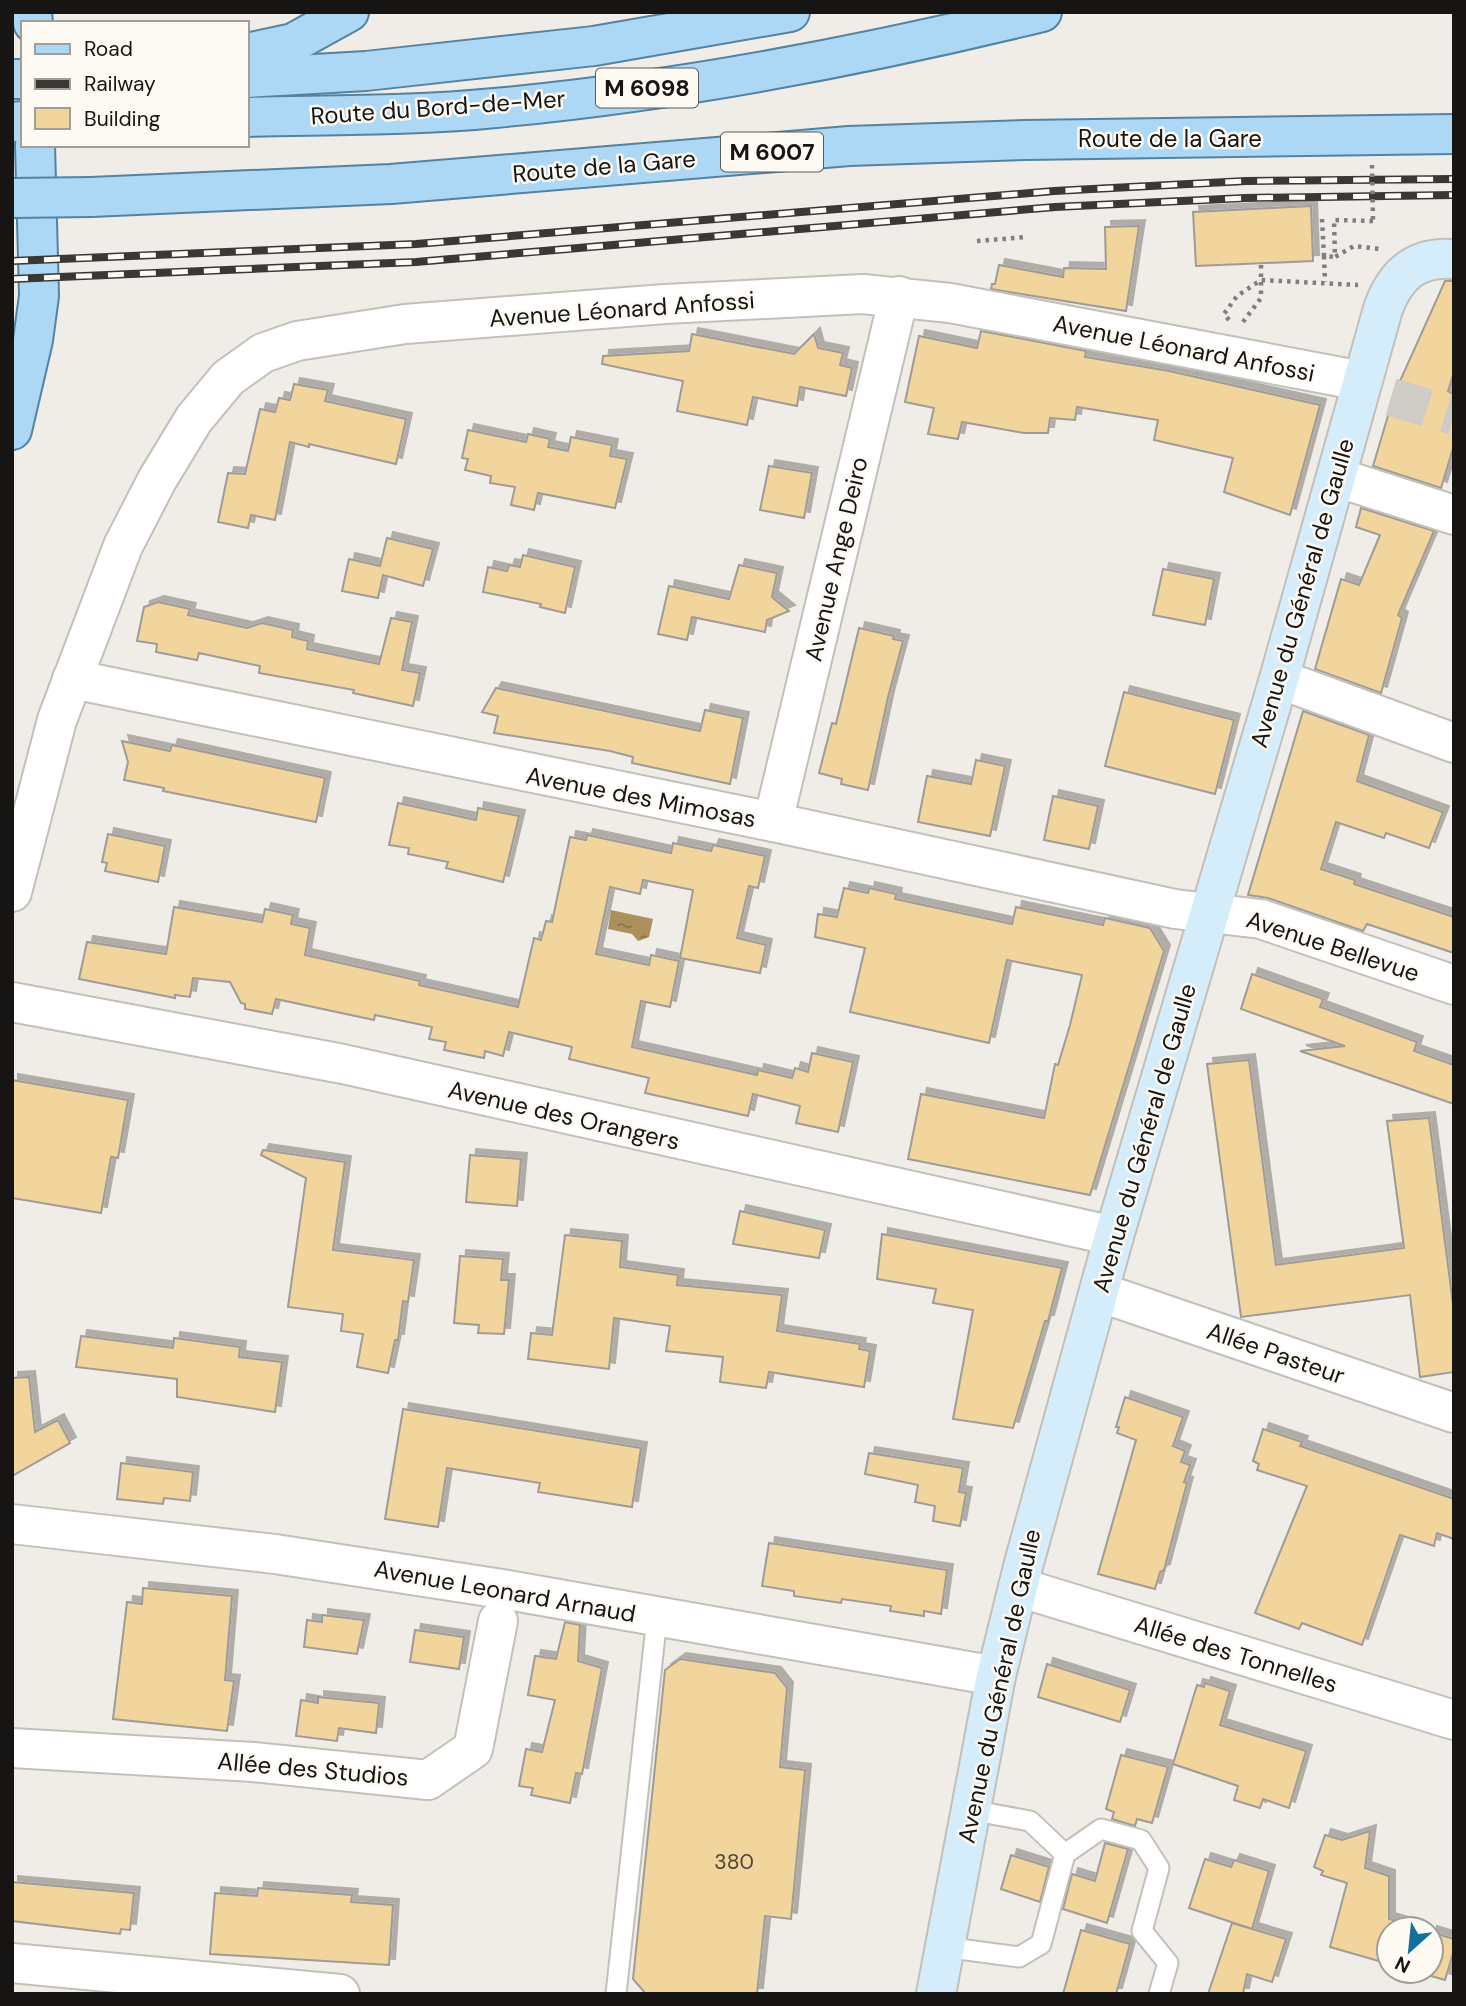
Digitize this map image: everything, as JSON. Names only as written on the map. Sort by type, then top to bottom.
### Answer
[{"type":"main road","points":[[248,52],[293,43],[331,25],[349,12]]},
{"type":"main road","name":"Route du Bord-de-Mer","points":[[248,78],[366,71],[594,46],[790,12]]},
{"type":"main road","name":"Route du Bord-de-Mer","points":[[248,117],[455,111],[600,96],[890,49],[1042,12]]},
{"type":"main road","name":"Route de la Gare","points":[[12,198],[391,184],[849,146],[1024,140],[1454,134]]},
{"type":"main road","points":[[12,430],[33,340],[39,296],[35,147]]},
{"type":"main road","points":[[1399,280],[1422,261],[1454,259]]},
{"type":"main road","name":"Avenue du Général de Gaulle","points":[[936,1994],[996,1676],[1018,1587],[1114,1236],[1211,912],[1336,477],[1371,389],[1399,280]]},
{"type":"street","name":"Avenue Léonard Anfossi","points":[[12,892],[57,720],[123,546],[157,480],[194,419],[228,378],[263,353],[297,341],[405,324],[665,304],[863,294],[899,296],[1371,389]]},
{"type":"street","name":"Avenue Ange Deiro","points":[[773,822],[899,296]]},
{"type":"street","points":[[1336,477],[1454,515]]},
{"type":"street","name":"Avenue des Mimosas","points":[[72,679],[773,822],[1175,909],[1211,912]]},
{"type":"street","points":[[1279,679],[1454,743]]},
{"type":"street","name":"Avenue Bellevue","points":[[1211,912],[1261,919],[1454,985]]},
{"type":"street","name":"Avenue des Orangers","points":[[12,1002],[343,1064],[1114,1236]]},
{"type":"street","name":"Allée Pasteur","points":[[1099,1292],[1454,1413]]},
{"type":"street","name":"Avenue Leonard Arnaud","points":[[12,1524],[275,1553],[996,1676]]},
{"type":"street","name":"Allée des Tonnelles","points":[[1018,1587],[1454,1720]]},
{"type":"street","name":"Allée des Studios","points":[[12,1748],[253,1762],[428,1780],[473,1749],[498,1621]]},
{"type":"street","points":[[12,1963],[340,1994]]},
{"type":"lane","points":[[616,1994],[657,1617]]},
{"type":"lane","points":[[970,1810],[1030,1821],[1065,1854]]},
{"type":"lane","points":[[944,1947],[1019,1957],[1041,1944],[1065,1854],[1101,1829],[1141,1840],[1160,1868],[1142,1931],[1168,1963],[1159,1994]]},
{"type":"path","points":[[1335,257],[1334,220],[1373,221],[1372,165]]},
{"type":"path","points":[[1322,219],[1325,282]]},
{"type":"path","points":[[977,241],[1027,237]]},
{"type":"path","points":[[1224,314],[1237,296],[1261,280],[1399,280],[1390,250],[1354,246],[1335,257],[1324,256]]},
{"type":"path","points":[[1242,324],[1261,298],[1261,263]]},
{"type":"water","points":[[611,910],[653,919],[649,937],[638,941],[632,934],[608,929]]},
{"type":"building","points":[[1311,206],[1313,261],[1196,266],[1193,212]]},
{"type":"building","points":[[1139,226],[1126,311],[991,289],[992,284],[995,284],[999,265],[1063,277],[1064,268],[1106,269],[1105,227]]},
{"type":"building","points":[[1445,281],[1454,281],[1454,372],[1448,391],[1454,395],[1454,445],[1441,488],[1373,466],[1395,392]]},
{"type":"building","points":[[981,331],[1086,351],[1085,357],[1169,371],[1320,405],[1290,515],[1224,492],[1233,458],[1154,440],[1158,420],[1077,407],[1075,420],[1050,418],[1048,433],[1024,433],[962,422],[958,439],[928,434],[934,408],[905,402],[919,336],[977,348]]},
{"type":"building","points":[[692,334],[794,354],[814,334],[818,348],[843,353],[840,365],[852,368],[846,396],[800,387],[797,406],[753,397],[747,425],[677,411],[683,381],[602,364],[603,356],[689,351]]},
{"type":"building","points":[[294,384],[328,390],[325,401],[406,419],[396,464],[290,442],[275,520],[251,515],[248,528],[218,522],[228,473],[245,474],[260,409],[275,412],[279,398],[290,400]]},
{"type":"building","points":[[468,430],[526,442],[528,434],[550,439],[548,447],[568,451],[571,437],[612,445],[610,456],[627,459],[615,508],[538,493],[534,510],[511,505],[515,487],[490,483],[491,476],[465,470],[468,459],[462,458]]},
{"type":"building","points":[[769,466],[812,473],[804,518],[760,510]]},
{"type":"building","points":[[1361,508],[1434,531],[1398,615],[1402,618],[1381,693],[1315,669],[1341,579],[1359,585],[1380,535],[1356,527]]},
{"type":"building","points":[[387,538],[433,549],[423,586],[383,575],[378,598],[342,591],[349,559],[380,566]]},
{"type":"building","points":[[523,555],[575,567],[565,613],[540,607],[541,604],[483,592],[488,567],[507,571],[509,565],[520,567]]},
{"type":"building","points":[[739,565],[777,573],[772,597],[789,611],[767,620],[765,632],[692,617],[687,640],[658,634],[669,586],[729,599]]},
{"type":"building","points":[[1163,569],[1214,579],[1205,625],[1153,615]]},
{"type":"building","points":[[158,602],[190,609],[188,615],[247,628],[262,623],[293,630],[292,637],[308,641],[307,649],[379,664],[391,618],[412,622],[402,670],[420,673],[413,706],[353,693],[354,690],[259,673],[260,666],[199,653],[197,660],[156,652],[157,644],[137,641],[144,607]]},
{"type":"building","points":[[859,628],[894,636],[893,639],[903,641],[868,790],[841,784],[842,779],[819,773],[832,723],[836,724]]},
{"type":"building","points":[[496,688],[700,731],[705,710],[743,718],[730,784],[632,763],[633,757],[610,751],[494,733],[498,716],[482,712]]},
{"type":"building","points":[[1124,692],[1234,720],[1215,794],[1105,766]]},
{"type":"building","points":[[1303,711],[1369,735],[1357,781],[1443,812],[1429,848],[1386,833],[1384,838],[1336,822],[1321,869],[1355,880],[1354,884],[1454,917],[1454,953],[1367,924],[1363,931],[1268,898],[1248,895]]},
{"type":"building","points":[[122,741],[170,751],[172,745],[325,778],[316,822],[163,791],[164,788],[124,780],[128,762]]},
{"type":"building","points":[[976,760],[1005,766],[990,836],[918,822],[927,776],[971,784]]},
{"type":"building","points":[[1053,796],[1098,806],[1089,849],[1044,840]]},
{"type":"building","points":[[398,803],[476,820],[478,808],[519,816],[503,882],[446,868],[448,862],[408,854],[409,848],[389,845]]},
{"type":"building","points":[[108,834],[165,846],[158,882],[105,871],[107,863],[102,862]]},
{"type":"building","points":[[587,835],[671,853],[673,843],[711,851],[713,845],[765,856],[758,888],[749,886],[737,938],[766,945],[760,973],[680,958],[693,890],[643,880],[640,894],[610,887],[596,954],[649,965],[651,955],[679,961],[670,1007],[641,1001],[632,1047],[757,1075],[758,1070],[792,1078],[795,1068],[808,1072],[812,1053],[853,1062],[838,1132],[796,1123],[800,1106],[753,1094],[748,1116],[645,1093],[649,1078],[569,1059],[572,1047],[509,1032],[503,1056],[485,1051],[484,1058],[444,1050],[446,1042],[429,1039],[432,1027],[375,1015],[374,1020],[276,999],[272,1014],[245,1009],[245,1004],[241,1003],[230,982],[193,978],[190,997],[175,995],[175,998],[79,979],[87,942],[166,954],[174,907],[262,922],[265,909],[293,915],[291,924],[310,928],[305,955],[420,981],[419,985],[518,1007],[534,938],[541,940],[546,921],[552,922],[570,837],[586,840]]},
{"type":"building","points":[[844,888],[868,893],[869,888],[896,894],[895,899],[1012,924],[1016,907],[1103,925],[1105,918],[1150,928],[1164,951],[1090,1195],[908,1159],[921,1094],[1044,1118],[1055,1064],[1058,1065],[1082,975],[1007,960],[989,1043],[850,1012],[865,948],[815,937],[818,914],[837,917]]},
{"type":"building","points":[[1252,974],[1323,999],[1320,1007],[1417,1042],[1414,1051],[1454,1065],[1454,1104],[1300,1051],[1345,1046],[1241,1009]]},
{"type":"building","points":[[1249,1060],[1276,1265],[1404,1248],[1387,1121],[1429,1118],[1454,1312],[1454,1372],[1420,1377],[1410,1295],[1241,1317],[1207,1064]]},
{"type":"building","points":[[12,1080],[128,1100],[118,1158],[111,1157],[101,1213],[12,1198]]},
{"type":"building","points":[[263,1150],[345,1162],[333,1250],[414,1260],[408,1302],[403,1301],[398,1340],[395,1340],[388,1373],[357,1367],[363,1334],[341,1331],[343,1314],[288,1307],[306,1178],[261,1155]]},
{"type":"building","points":[[470,1155],[521,1159],[517,1206],[466,1202]]},
{"type":"building","points":[[740,1211],[825,1230],[819,1258],[733,1244]]},
{"type":"building","points":[[882,1234],[1062,1268],[1048,1321],[1045,1321],[1013,1428],[953,1419],[973,1310],[933,1303],[936,1289],[877,1279]]},
{"type":"building","points":[[565,1235],[622,1241],[620,1267],[678,1275],[677,1285],[782,1295],[777,1331],[860,1344],[859,1349],[870,1351],[864,1387],[769,1372],[766,1388],[720,1382],[723,1357],[666,1351],[670,1326],[614,1318],[609,1369],[528,1359],[531,1333],[552,1335]]},
{"type":"building","points":[[460,1256],[503,1259],[501,1280],[509,1280],[504,1334],[478,1333],[479,1325],[454,1323]]},
{"type":"building","points":[[81,1336],[173,1348],[174,1338],[240,1347],[239,1357],[282,1362],[275,1412],[177,1397],[177,1379],[76,1367]]},
{"type":"building","points":[[29,1377],[35,1432],[58,1420],[70,1443],[12,1476],[12,1378]]},
{"type":"building","points":[[1125,1397],[1183,1417],[1173,1446],[1185,1451],[1181,1462],[1190,1465],[1164,1570],[1160,1572],[1155,1589],[1098,1574],[1136,1440],[1117,1433],[1119,1427],[1116,1427]]},
{"type":"building","points":[[403,1409],[641,1448],[632,1507],[538,1492],[540,1483],[447,1468],[438,1527],[385,1519]]},
{"type":"building","points":[[1263,1429],[1302,1442],[1300,1446],[1454,1499],[1454,1539],[1437,1533],[1434,1546],[1400,1535],[1362,1645],[1302,1623],[1299,1629],[1255,1613],[1307,1486],[1257,1470],[1259,1464],[1253,1461]]},
{"type":"building","points":[[869,1453],[963,1468],[959,1492],[966,1493],[960,1526],[933,1521],[935,1506],[915,1502],[918,1485],[865,1474]]},
{"type":"building","points":[[121,1463],[193,1472],[190,1501],[164,1498],[163,1504],[117,1499]]},
{"type":"building","points":[[769,1543],[947,1570],[941,1614],[924,1611],[924,1616],[890,1611],[891,1606],[842,1599],[841,1603],[794,1596],[794,1591],[762,1586]]},
{"type":"building","points":[[143,1588],[232,1596],[225,1680],[234,1681],[227,1731],[113,1719],[127,1602],[142,1604]]},
{"type":"building","points":[[322,1615],[364,1620],[357,1654],[304,1647],[307,1620],[322,1622]]},
{"type":"building","points":[[565,1622],[580,1625],[578,1661],[602,1668],[582,1774],[576,1773],[570,1803],[531,1795],[533,1788],[519,1786],[526,1749],[542,1752],[555,1700],[528,1695],[535,1656],[556,1659]]},
{"type":"building","points":[[415,1630],[464,1637],[459,1669],[410,1662]]},
{"type":"building","points":[[680,1659],[775,1673],[787,1688],[780,1767],[805,1770],[791,1919],[765,1916],[757,1994],[646,1994],[633,1979],[665,1670]]},
{"type":"building","points":[[1047,1664],[1130,1690],[1120,1722],[1038,1697]]},
{"type":"building","points":[[1205,1683],[1230,1691],[1220,1725],[1306,1751],[1289,1808],[1263,1799],[1260,1808],[1234,1800],[1238,1786],[1173,1764],[1197,1685],[1204,1687]]},
{"type":"building","points":[[318,1697],[379,1703],[376,1733],[339,1728],[337,1741],[296,1736],[301,1700],[318,1703]]},
{"type":"building","points":[[1121,1755],[1168,1767],[1152,1823],[1137,1819],[1135,1826],[1112,1819],[1114,1812],[1106,1809]]},
{"type":"building","points":[[1370,1831],[1365,1868],[1389,1876],[1389,1915],[1375,1915],[1375,1960],[1330,1947],[1347,1883],[1321,1875],[1323,1871],[1314,1867],[1325,1835],[1342,1840]]},
{"type":"building","points":[[1105,1843],[1128,1849],[1107,1923],[1063,1909],[1072,1874],[1095,1881]]},
{"type":"building","points":[[1011,1855],[1049,1867],[1040,1902],[1001,1889]]},
{"type":"building","points":[[1205,1859],[1231,1867],[1234,1860],[1269,1871],[1252,1929],[1189,1908]]},
{"type":"building","points":[[12,1882],[134,1893],[130,1930],[121,1929],[120,1934],[12,1921]]},
{"type":"building","points":[[258,1888],[352,1895],[351,1902],[393,1905],[389,1965],[210,1954],[215,1893],[257,1896]]},
{"type":"building","points":[[1232,1923],[1286,1939],[1272,1982],[1247,1974],[1243,1994],[1208,1994]]},
{"type":"building","points":[[1081,1930],[1130,1944],[1116,1994],[1063,1994]]},
{"type":"building","points":[[1445,1936],[1454,1939],[1454,1950],[1445,1980]]},
{"type":"tunnel","points":[[1391,397],[1454,416]]},
{"type":"railway","points":[[12,261],[416,244],[1054,191],[1246,181],[1454,179]]},
{"type":"railway","points":[[12,279],[416,262],[1055,207],[1245,198],[1454,195]]}]
